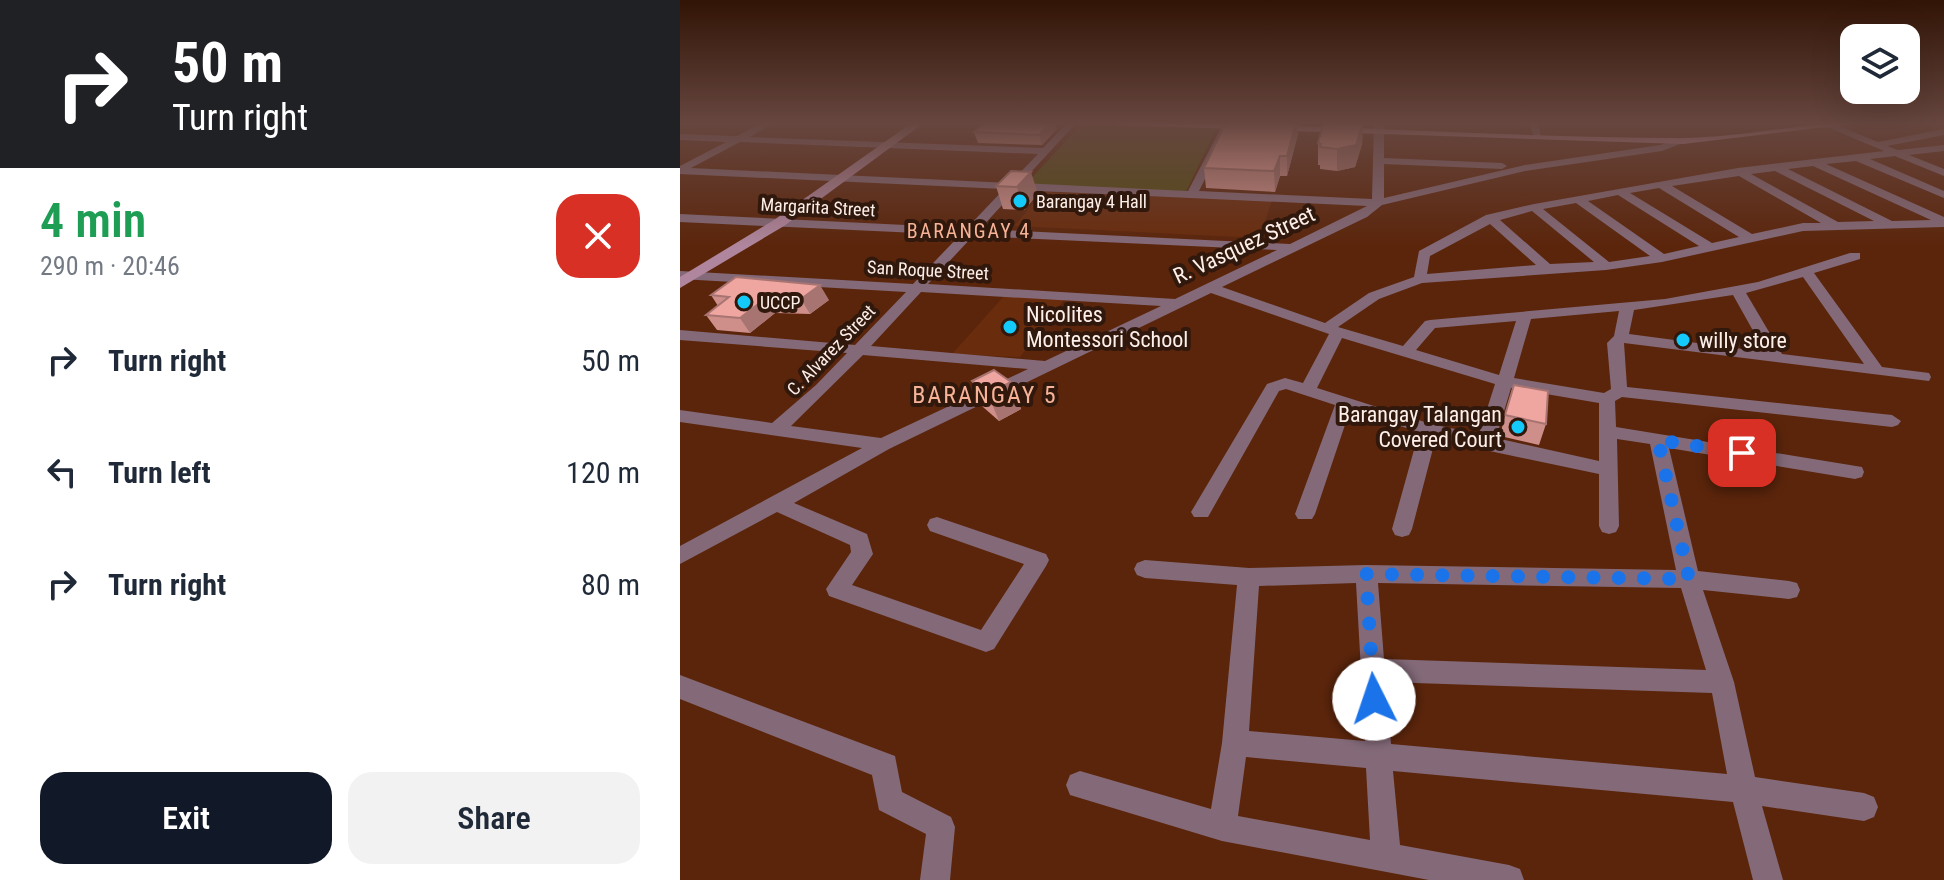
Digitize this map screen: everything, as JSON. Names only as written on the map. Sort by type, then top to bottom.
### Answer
[{"type":"main road","points":[[684,277],[779,223],[864,163]]},
{"type":"street","name":"C. Alvarez Street","points":[[778,428],[822,389],[1036,163]]},
{"type":"street","points":[[1191,196],[1208,163]]},
{"type":"street","points":[[680,171],[1378,203],[1377,163]]},
{"type":"street","points":[[1421,163],[1525,168]]},
{"type":"street","name":"R. Vasquez Street","points":[[680,556],[883,445],[1363,214],[1378,203],[1525,168],[1559,163]]},
{"type":"street","points":[[1420,279],[1424,254],[1452,234],[1490,218],[1660,184],[1805,163]]},
{"type":"street","points":[[1815,163],[1944,222]]},
{"type":"street","points":[[1872,163],[1944,195]]},
{"type":"street","points":[[1920,163],[1944,173]]},
{"type":"street","points":[[1775,167],[1890,225]]},
{"type":"street","points":[[1738,171],[1800,208],[1839,226]]},
{"type":"street","points":[[1660,184],[1751,239]]},
{"type":"street","points":[[1620,192],[1711,248]]},
{"type":"street","points":[[1578,199],[1662,258]]},
{"type":"street","points":[[1534,207],[1606,266]]},
{"type":"street","name":"Margarita Street","points":[[680,218],[1290,248]]},
{"type":"street","points":[[1490,218],[1547,268]]},
{"type":"street","points":[[1308,389],[1332,330],[1374,296],[1420,279],[1606,266],[1662,258],[1803,227],[1944,222]]},
{"type":"street","points":[[1405,354],[1430,324],[1665,303],[1737,290],[1855,256]]},
{"type":"street","points":[[1806,272],[1876,370]]},
{"type":"street","name":"San Roque Street","points":[[684,277],[1175,303]]},
{"type":"street","points":[[1208,287],[1405,354],[1505,382],[1892,421]]},
{"type":"street","points":[[1737,290],[1775,356]]},
{"type":"street","points":[[1609,526],[1606,431],[1613,395],[1615,343],[1621,338],[1627,307]]},
{"type":"street","points":[[1485,444],[1525,316]]},
{"type":"street","points":[[680,335],[1046,366]]},
{"type":"street","points":[[1621,338],[1923,377]]},
{"type":"street","points":[[1201,512],[1273,388],[1285,383],[1429,429],[1606,469]]},
{"type":"street","points":[[1305,514],[1345,401]]},
{"type":"street","points":[[680,416],[883,445]]},
{"type":"street","points":[[1402,529],[1429,429]]},
{"type":"street","points":[[1606,431],[1855,472]]},
{"type":"street","points":[[1658,440],[1689,579],[1722,682],[1744,789],[1768,880]]},
{"type":"street","points":[[775,503],[860,540],[862,554],[837,589],[986,642],[1038,560],[937,525]]},
{"type":"street","points":[[1145,569],[1249,577],[1366,574],[1689,579],[1789,590]]},
{"type":"street","points":[[1366,574],[1386,857]]},
{"type":"street","points":[[1222,827],[1235,743],[1249,577]]},
{"type":"street","points":[[1372,670],[1722,682]]},
{"type":"street","points":[[680,687],[885,766],[889,800],[941,827],[935,880]]},
{"type":"street","points":[[1235,743],[1744,789],[1864,807]]},
{"type":"street","points":[[1080,785],[1222,827],[1509,880]]},
{"type":"shaded area","points":[[1045,163],[1200,163],[1186,192],[1024,186]]},
{"type":"shaded area","points":[[1043,192],[1272,201],[1259,238],[1014,226]]},
{"type":"shaded area","name":"Nicolites Montessori School","points":[[1004,296],[1064,300],[1020,357],[952,354]]},
{"type":"building","points":[[1206,163],[1277,163],[1274,171],[1204,168]]},
{"type":"building","points":[[1011,171],[1031,172],[1017,187],[996,186]]},
{"type":"building","points":[[736,277],[820,285],[801,299],[766,298],[740,318],[706,315],[729,297],[711,295]]},
{"type":"building","points":[[994,370],[1011,382],[988,394],[972,381]]},
{"type":"building","points":[[1514,385],[1548,391],[1546,424],[1505,415]]},
{"type":"place","name":"Barangay 4 Hall","points":[[1020,201]]},
{"type":"place","name":"UCCP","points":[[744,302]]},
{"type":"place","name":"Nicolites Montessori School","points":[[1010,327]]},
{"type":"place","name":"willy store","points":[[1683,340]]},
{"type":"place","name":"Barangay Talangan Covered Court","points":[[1518,427]]},
{"type":"district","name":"BARANGAY 4","points":[[969,231]]},
{"type":"district","name":"BARANGAY 5","points":[[985,395]]},
{"type":"route","points":[[1374,699],[1366,574],[1689,579],[1658,440],[1742,453]]}]
